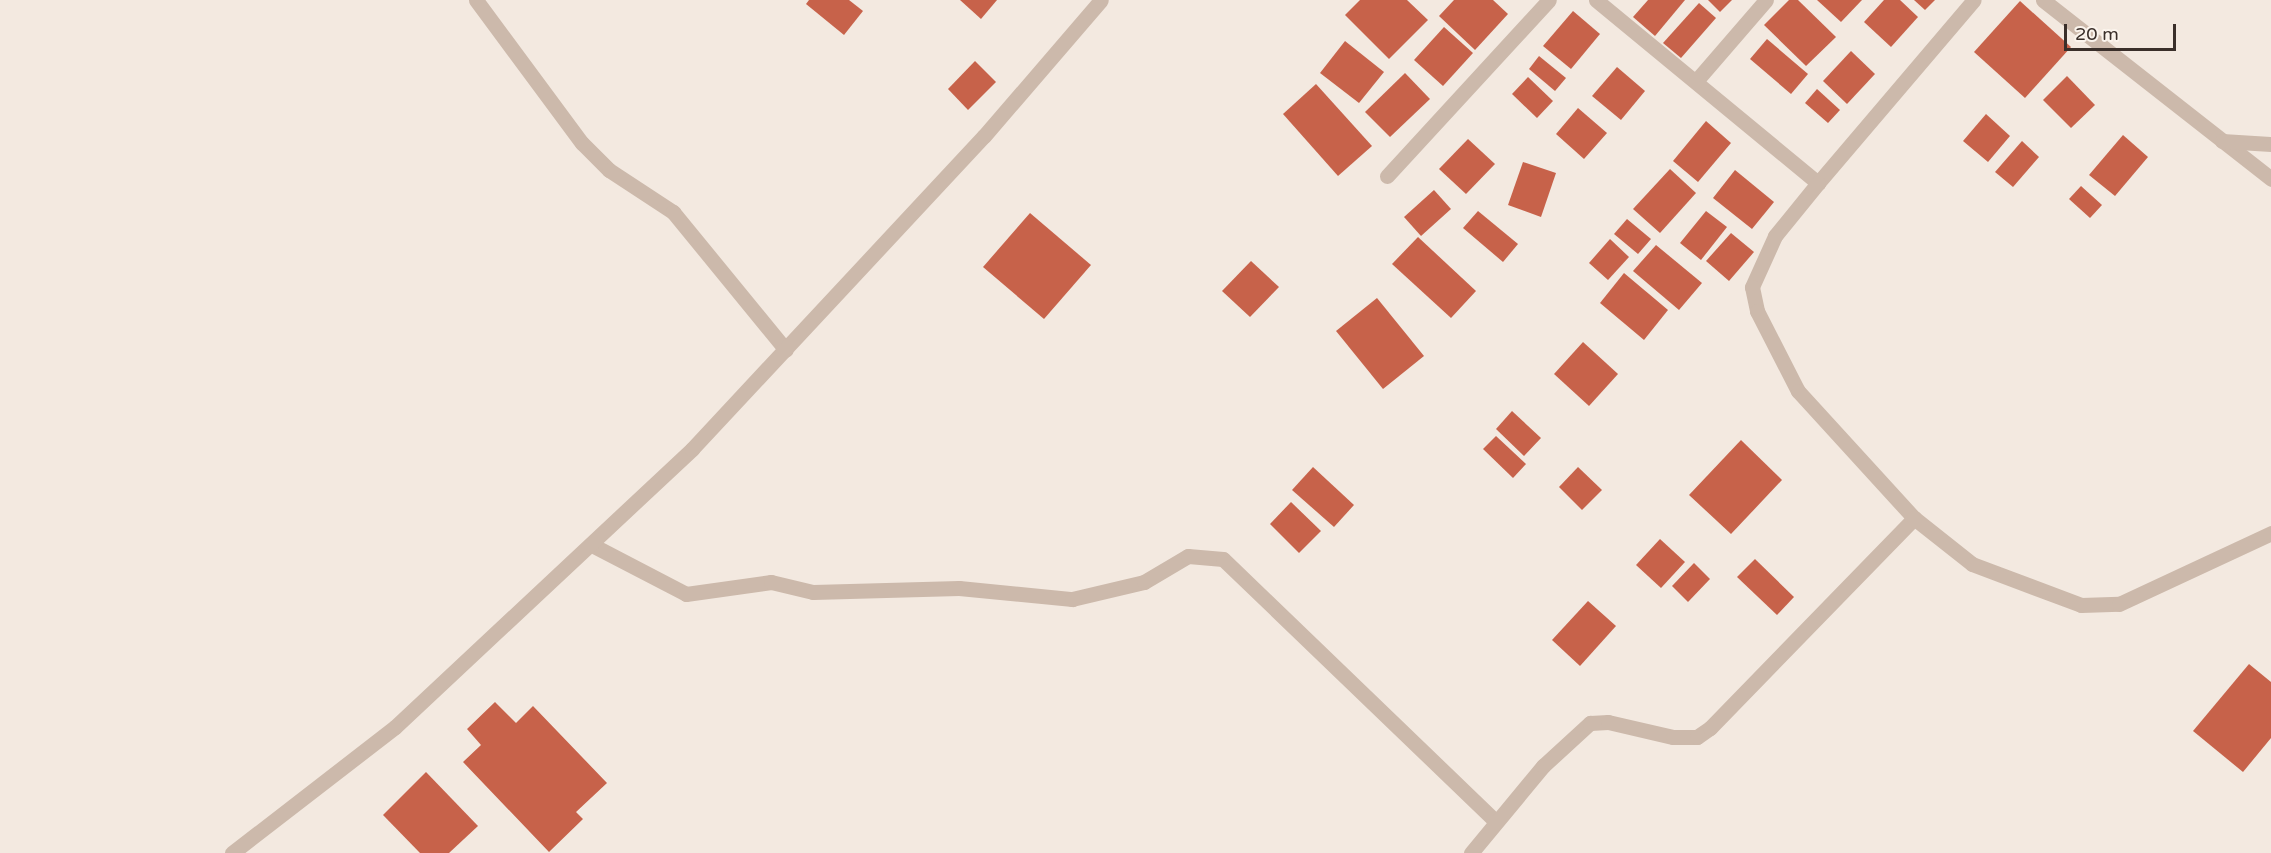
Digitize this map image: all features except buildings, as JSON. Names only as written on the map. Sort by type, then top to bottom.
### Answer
[{"type":"street","points":[[476,0],[582,143],[609,170],[673,212],[786,350]]},
{"type":"street","points":[[232,853],[395,727],[592,545],[786,350],[984,136],[1101,0]]},
{"type":"street","points":[[1387,176],[1549,0]]},
{"type":"street","points":[[1596,0],[1818,183]]},
{"type":"street","points":[[1696,81],[1766,0]]},
{"type":"street","points":[[1974,0],[1775,236],[1752,287],[1757,311],[1798,391],[1914,518],[1972,564],[2081,605],[2120,604],[2271,533]]},
{"type":"street","points":[[2043,0],[2271,179]]},
{"type":"street","points":[[2222,141],[2271,144]]},
{"type":"street","points":[[1472,853],[1495,821],[1543,766],[1590,723],[1608,722],[1673,738],[1703,733],[1914,518]]},
{"type":"street","points":[[592,545],[686,594],[771,582],[813,592],[959,588],[1072,599],[1144,582],[1188,556],[1223,559],[1495,821]]}]
